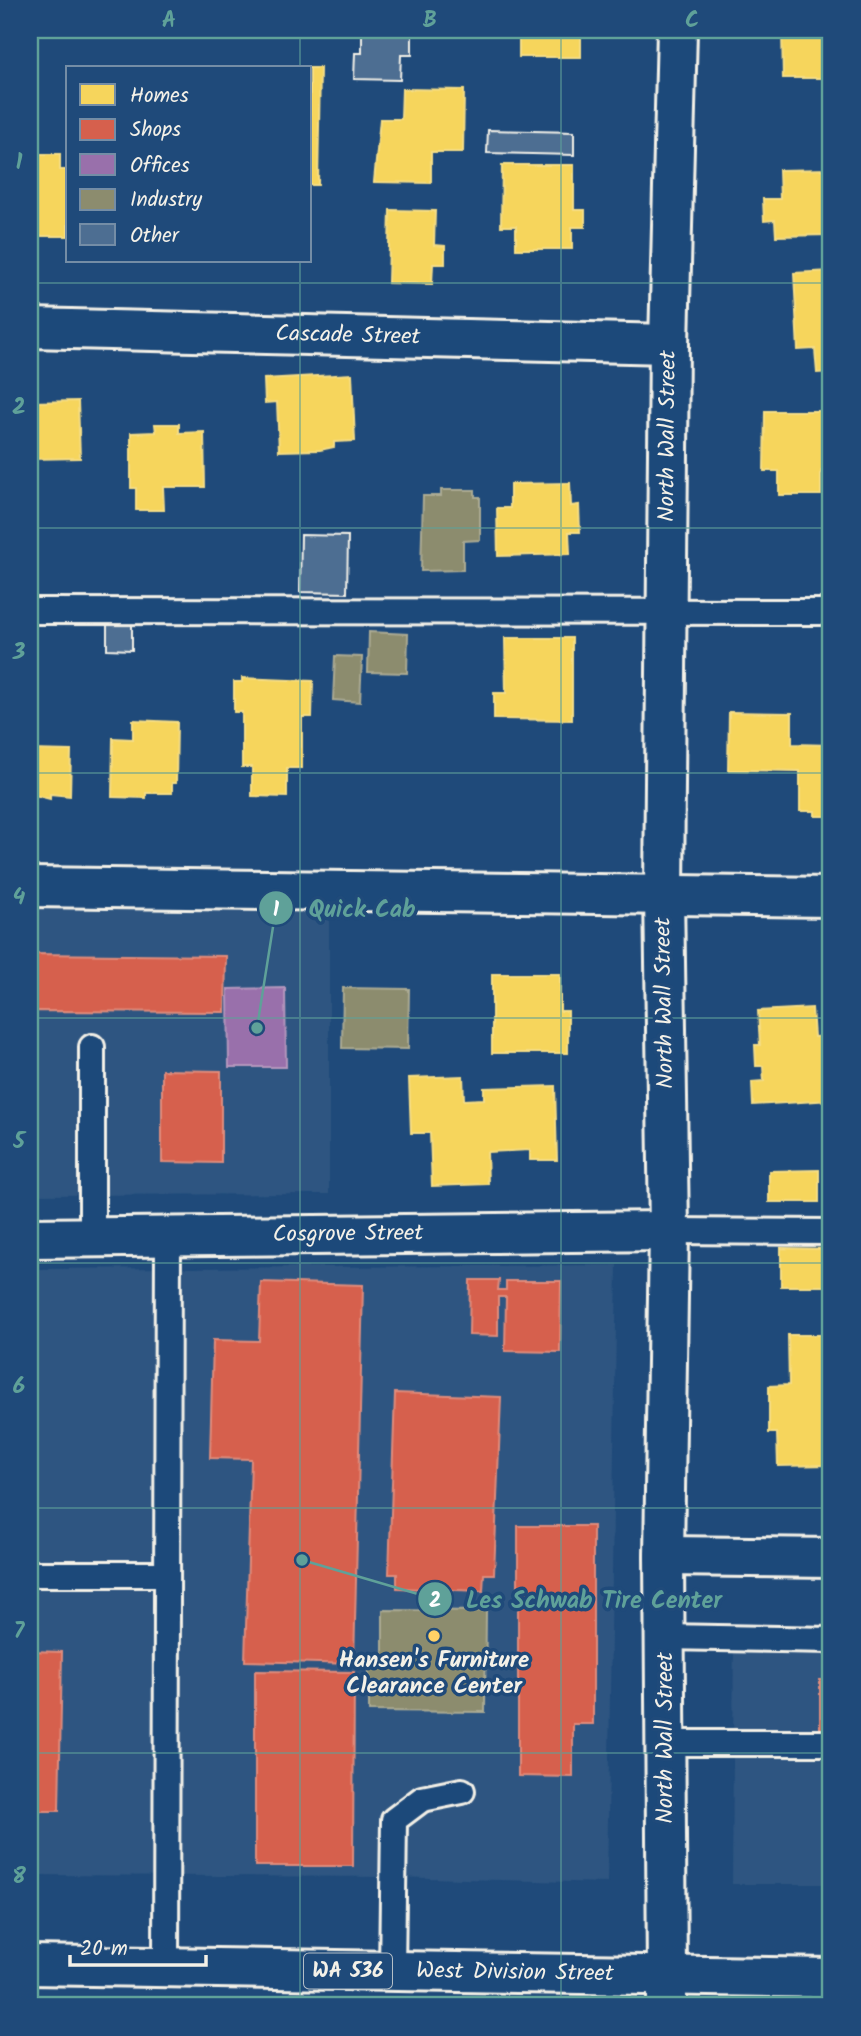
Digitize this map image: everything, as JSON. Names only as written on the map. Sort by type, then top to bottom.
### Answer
[{"type":"street","name":"North Wall Street","points":[[667,1991],[664,1556],[668,1231],[664,894],[668,344],[677,30]]},
{"type":"street","name":"Cascade Street","points":[[30,328],[668,344]]},
{"type":"street","points":[[30,887],[831,897]]},
{"type":"street","name":"Cosgrove Street","points":[[30,1238],[668,1231]]},
{"type":"street","points":[[664,1556],[831,1558]]},
{"type":"street","name":"West Division Street","points":[[30,1965],[392,1972],[667,1991],[831,1978]]},
{"type":"lane","points":[[30,611],[831,612]]},
{"type":"lane","points":[[92,1047],[92,1237]]},
{"type":"lane","points":[[668,1231],[831,1232]]},
{"type":"lane","points":[[166,1968],[168,1237]]},
{"type":"lane","points":[[30,1574],[167,1574]]},
{"type":"lane","points":[[665,1637],[831,1640]]},
{"type":"lane","points":[[666,1744],[831,1744]]},
{"type":"lane","points":[[392,1972],[394,1820],[422,1799],[462,1791]]},
{"type":"shaded area","points":[[329,901],[329,1194],[30,1195],[30,904]]},
{"type":"shaded area","points":[[617,1265],[607,1883],[392,1877],[30,1875],[30,1269]]},
{"type":"shaded area","points":[[734,1633],[831,1633],[831,1884],[732,1884]]},
{"type":"building: Homes","points":[[515,30],[581,30],[581,57],[519,57],[519,31]]},
{"type":"building: Homes","points":[[782,30],[831,30],[831,78],[783,78]]},
{"type":"building: Homes","points":[[312,68],[320,68],[318,185],[312,185]]},
{"type":"building: Homes","points":[[402,89],[464,90],[463,152],[431,152],[431,183],[374,182],[380,119],[401,119]]},
{"type":"building: Homes","points":[[32,154],[60,154],[60,170],[66,170],[66,236],[30,236]]},
{"type":"building: Homes","points":[[502,165],[574,165],[574,210],[585,210],[585,227],[572,227],[572,249],[516,249],[516,226],[501,226]]},
{"type":"building: Homes","points":[[831,169],[831,235],[776,236],[775,220],[764,221],[763,199],[780,199],[779,170]]},
{"type":"building: Homes","points":[[390,210],[435,211],[434,245],[445,246],[445,264],[433,264],[432,284],[388,283]]},
{"type":"building: Homes","points":[[831,271],[831,372],[817,373],[815,349],[798,350],[794,273]]},
{"type":"building: Homes","points":[[352,374],[355,441],[334,442],[334,447],[320,450],[279,451],[277,402],[265,403],[264,379]]},
{"type":"building: Homes","points":[[78,401],[80,458],[30,459],[30,402]]},
{"type":"building: Homes","points":[[765,411],[831,411],[831,471],[821,471],[821,495],[779,495],[779,471],[764,471]]},
{"type":"building: Homes","points":[[155,424],[179,424],[179,433],[204,432],[205,487],[163,487],[164,510],[136,510],[136,488],[131,488],[131,433],[156,432]]},
{"type":"building: Homes","points":[[570,483],[571,506],[579,505],[580,532],[569,532],[570,554],[498,556],[497,508],[510,508],[510,484]]},
{"type":"building: Homes","points":[[505,638],[572,638],[572,720],[494,719],[494,693],[506,693]]},
{"type":"building: Homes","points":[[242,678],[313,681],[312,717],[302,717],[302,768],[287,768],[287,797],[252,796],[252,767],[242,767],[242,712],[234,712],[234,682],[242,682]]},
{"type":"building: Homes","points":[[729,712],[792,713],[792,744],[831,745],[831,816],[815,816],[815,811],[800,811],[800,771],[728,770]]},
{"type":"building: Homes","points":[[133,720],[177,722],[176,783],[172,783],[172,793],[146,793],[146,798],[112,797],[113,738],[133,739]]},
{"type":"building: Homes","points":[[30,750],[71,751],[70,796],[50,794],[50,799],[30,794]]},
{"type":"building: Homes","points":[[492,974],[560,974],[560,1011],[568,1011],[568,1053],[492,1053]]},
{"type":"building: Homes","points":[[812,1008],[814,1037],[831,1036],[831,1100],[753,1105],[752,1082],[764,1081],[763,1066],[756,1066],[755,1045],[760,1045],[758,1011]]},
{"type":"building: Homes","points":[[463,1076],[464,1100],[484,1099],[484,1088],[555,1086],[557,1160],[530,1160],[530,1150],[487,1152],[488,1184],[432,1186],[430,1133],[411,1133],[409,1078]]},
{"type":"building: Homes","points":[[819,1170],[819,1202],[769,1202],[769,1171]]},
{"type":"building: Homes","points":[[781,1248],[831,1249],[831,1286],[781,1286]]},
{"type":"building: Homes","points":[[788,1335],[831,1335],[831,1360],[820,1360],[820,1387],[831,1387],[831,1465],[778,1466],[777,1433],[769,1433],[769,1386],[789,1385]]},
{"type":"building: Shops","points":[[30,954],[226,956],[225,1012],[35,1011],[33,1183],[30,1183]]},
{"type":"building: Shops","points":[[162,1070],[221,1071],[221,1163],[162,1162]]},
{"type":"building: Shops","points":[[470,1280],[499,1280],[498,1290],[506,1290],[506,1281],[561,1281],[560,1352],[505,1351],[506,1297],[498,1297],[498,1336],[469,1335]]},
{"type":"building: Shops","points":[[261,1282],[363,1285],[354,1664],[245,1661],[251,1459],[210,1458],[213,1340],[259,1341]]},
{"type":"building: Shops","points":[[395,1393],[501,1397],[494,1574],[484,1574],[483,1591],[397,1588],[397,1574],[389,1574]]},
{"type":"building: Shops","name":"Hansen's Furniture Clearance Center","points":[[518,1526],[593,1526],[593,1724],[573,1724],[573,1777],[518,1776]]},
{"type":"building: Shops","points":[[30,1651],[62,1652],[59,1811],[30,1811]]},
{"type":"building: Shops","points":[[255,1671],[354,1672],[353,1866],[255,1866]]},
{"type":"building: Shops","points":[[820,1680],[831,1680],[831,1738],[820,1738]]},
{"type":"building: Shops","points":[[826,1756],[831,1756],[831,1856],[825,1856]]},
{"type":"building: Offices","points":[[285,988],[286,1067],[229,1067],[228,989]]},
{"type":"building: Industry","points":[[441,490],[475,490],[475,497],[480,497],[480,540],[463,541],[463,570],[421,571],[423,496],[441,496]]},
{"type":"building: Industry","points":[[369,632],[408,634],[407,673],[368,672]]},
{"type":"building: Industry","points":[[335,656],[362,657],[360,702],[333,700]]},
{"type":"building: Industry","points":[[343,988],[409,989],[408,1049],[342,1048]]},
{"type":"building: Industry","name":"Hansen's Furniture Clearance Center","points":[[383,1610],[486,1611],[485,1712],[369,1711],[369,1662],[383,1662]]},
{"type":"building: Other","points":[[362,30],[412,30],[412,55],[401,55],[400,80],[354,79],[355,53],[362,53]]},
{"type":"building: Other","points":[[488,130],[574,132],[574,155],[487,153]]},
{"type":"building: Other","points":[[301,535],[348,536],[347,593],[300,592]]},
{"type":"building: Other","points":[[107,620],[132,620],[132,650],[107,649]]},
{"type":"place","name":"Quick Cab","points":[[257,1028]]},
{"type":"place","name":"Les Schwab Tire Center","points":[[302,1560]]},
{"type":"place","name":"Hansen's Furniture Clearance Center","points":[[434,1636]]}]
